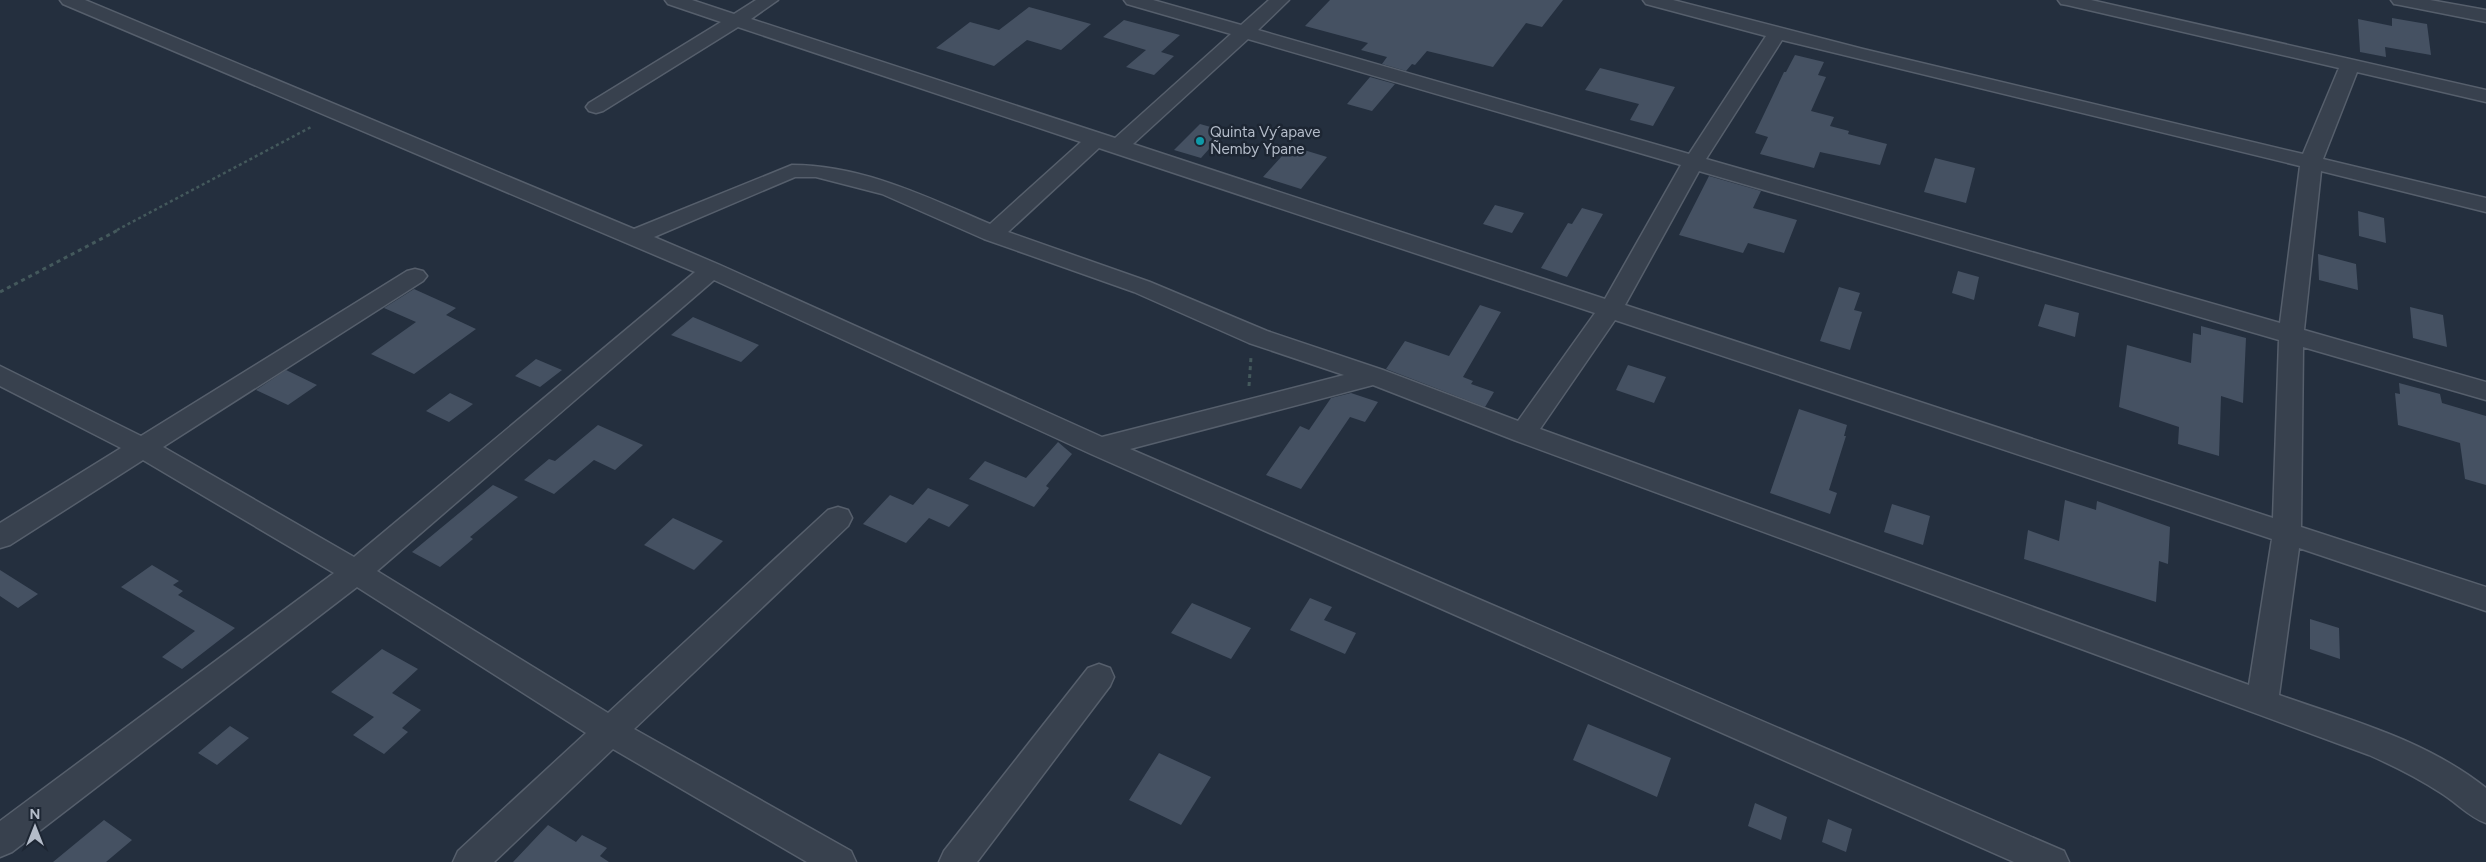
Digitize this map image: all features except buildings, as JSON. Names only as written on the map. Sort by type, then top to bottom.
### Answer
[{"type":"street","points":[[69,0],[712,270],[1100,447],[2052,862]]},
{"type":"street","points":[[674,0],[2486,599]]},
{"type":"street","points":[[596,107],[769,0]]},
{"type":"street","points":[[1133,0],[2486,391]]},
{"type":"street","points":[[1119,146],[1280,0]]},
{"type":"street","points":[[1652,0],[1777,34],[2311,161],[2486,205]]},
{"type":"street","points":[[2067,0],[2486,96]]},
{"type":"street","points":[[2400,0],[2486,16]]},
{"type":"street","points":[[1523,433],[1610,310],[1693,163],[1777,34]]},
{"type":"street","points":[[2262,703],[2286,534],[2291,335],[2311,161],[2350,65]]},
{"type":"street","points":[[992,234],[1097,139]]},
{"type":"street","points":[[634,237],[792,171],[816,171],[890,189],[992,234],[1142,288],[1258,337],[1374,376],[1523,433],[2409,755],[2475,797],[2486,808]]},
{"type":"street","points":[[0,841],[356,572],[712,270]]},
{"type":"street","points":[[0,537],[415,276]]},
{"type":"street","points":[[0,375],[143,448],[356,572],[611,732],[839,862]]},
{"type":"street","points":[[1100,447],[1374,376]]},
{"type":"street","points":[[470,862],[838,518]]},
{"type":"street","points":[[956,862],[1099,677]]},
{"type":"path","points":[[0,292],[338,113]]},
{"type":"path","points":[[1246,409],[1251,350],[1258,337]]},
{"type":"place","name":"Quinta Vy´apave Ñemby Ypane","points":[[1200,141]]}]
